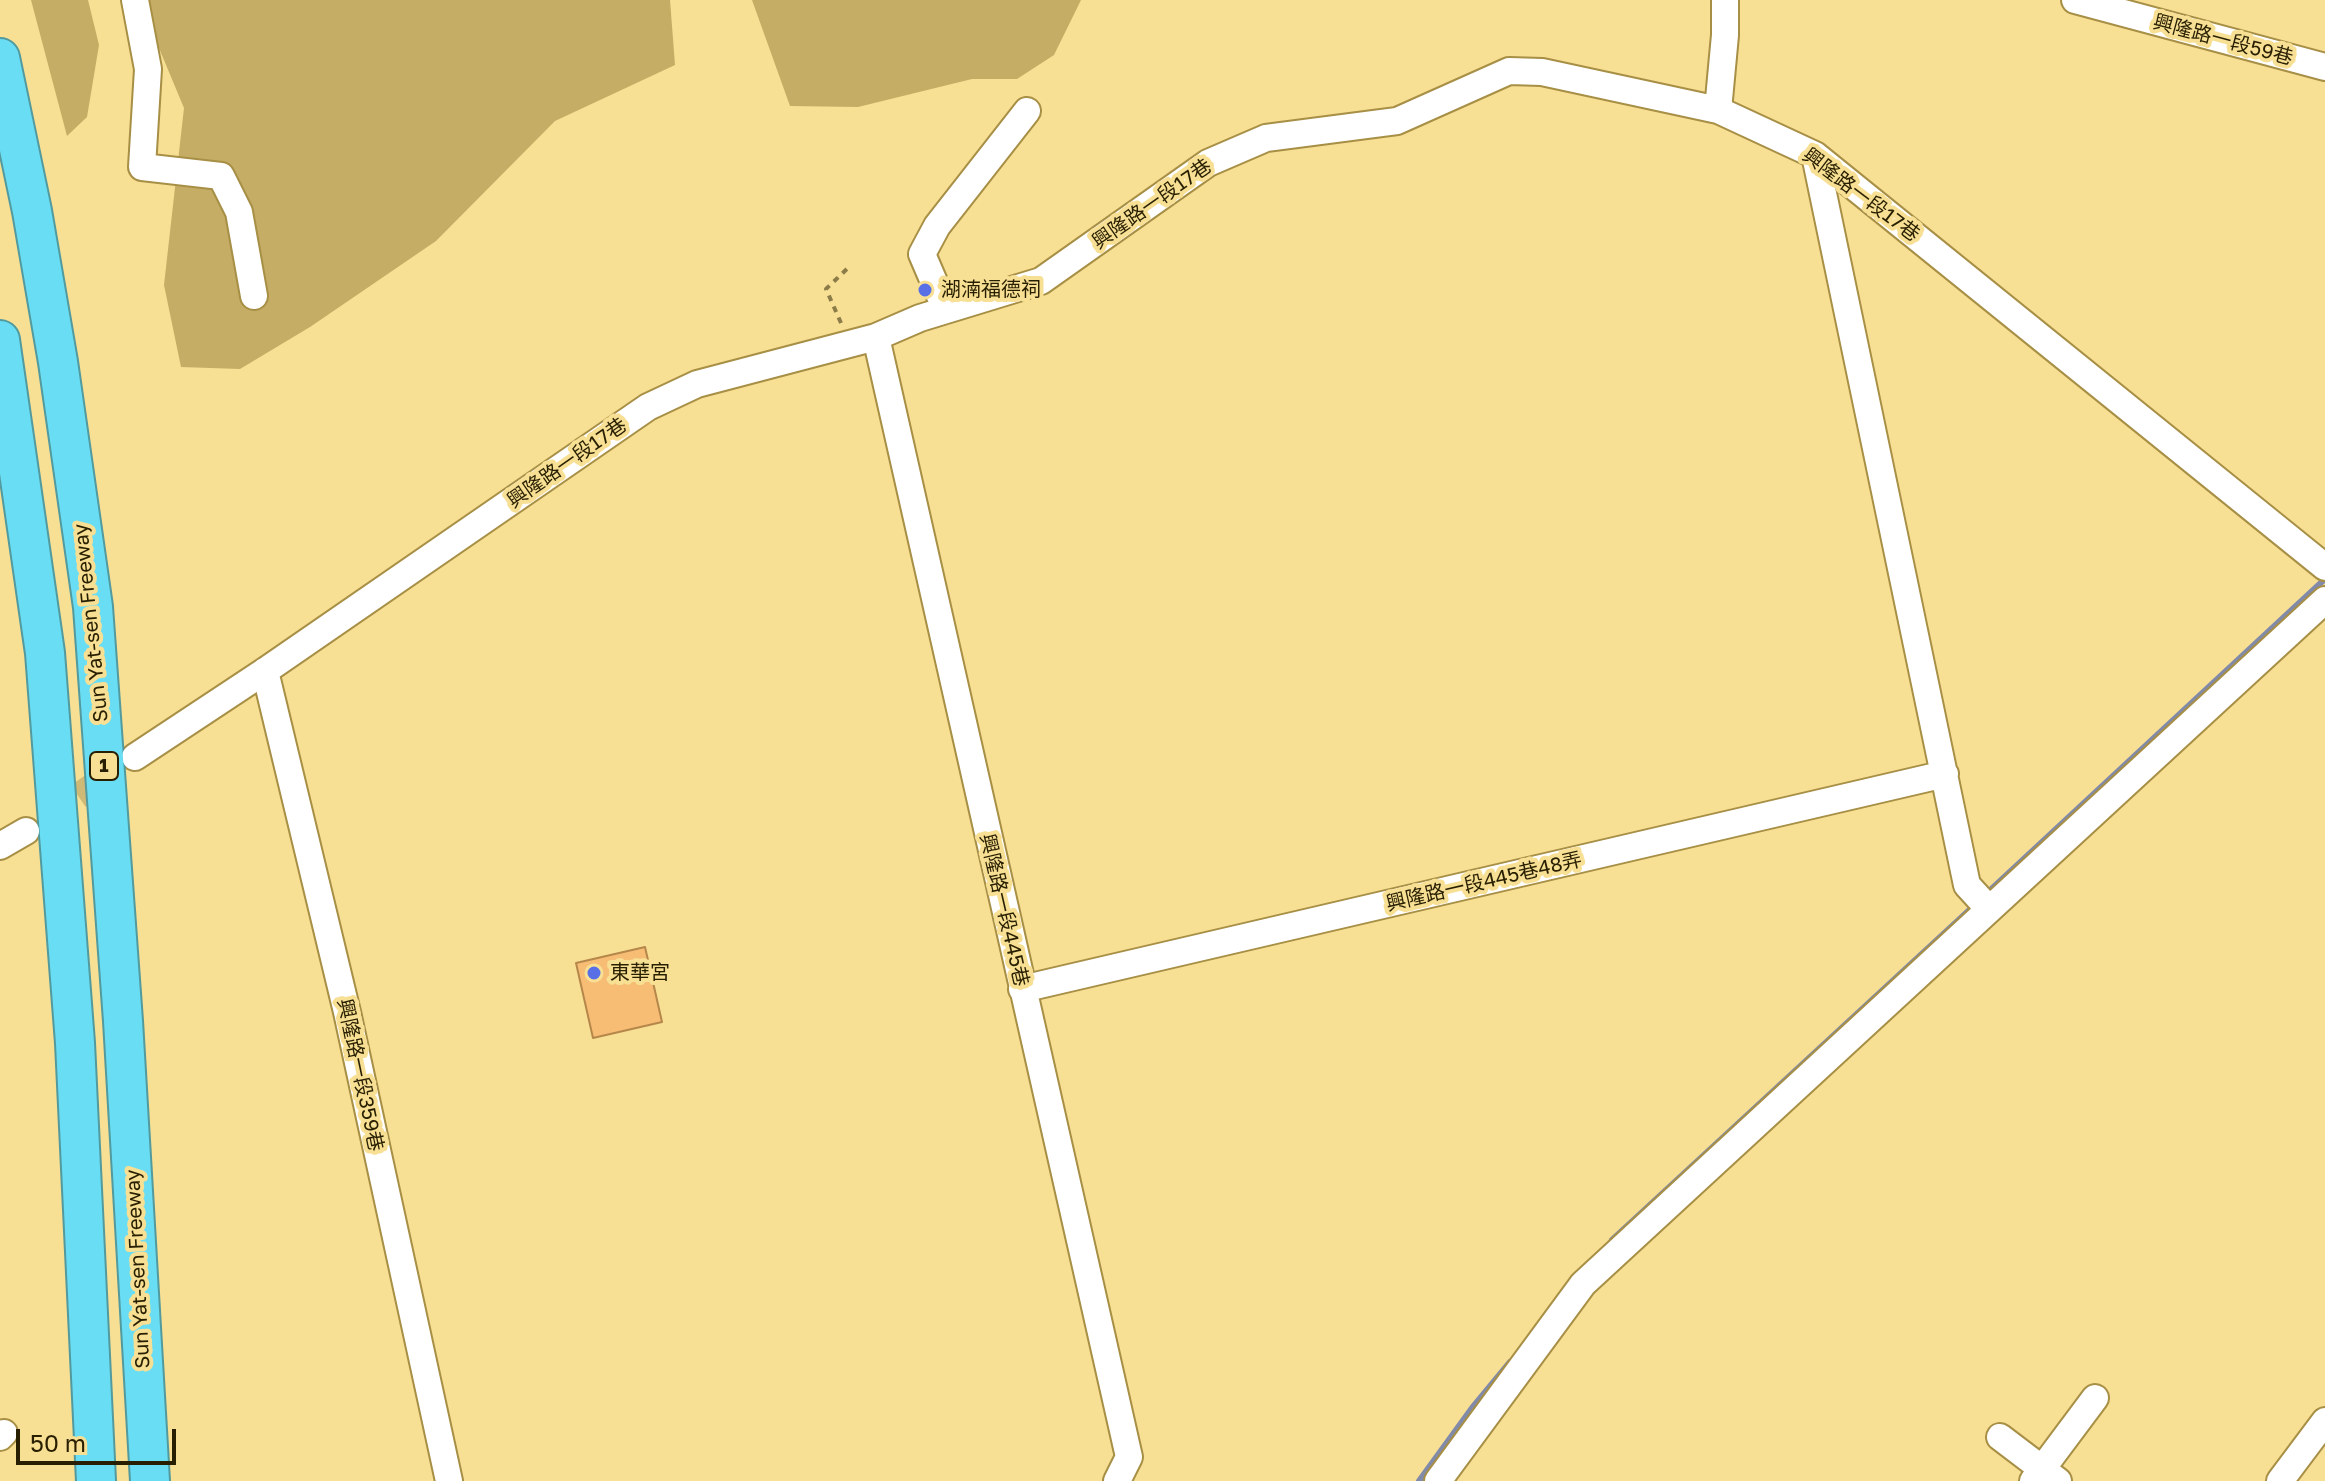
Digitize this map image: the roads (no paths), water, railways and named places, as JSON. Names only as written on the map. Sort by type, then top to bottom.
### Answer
[{"type":"highway","name":"Sun Yat-sen Freeway","points":[[0,58],[32,211],[58,362],[93,607],[123,1021],[150,1481]]},
{"type":"highway","points":[[0,340],[45,653],[75,1043],[96,1481]]},
{"type":"street","points":[[135,0],[148,69],[142,167],[221,176],[239,212],[254,296]]},
{"type":"street","points":[[1718,110],[1725,0]]},
{"type":"street","name":"興隆路一段59巷","points":[[2075,0],[2325,67]]},
{"type":"street","name":"興隆路一段17巷","points":[[135,757],[648,407],[697,384],[863,341],[946,310],[1041,281],[1208,163],[1266,138],[1397,121],[1509,71],[1542,72],[1718,110],[1815,155],[2325,567]]},
{"type":"street","points":[[946,310],[922,254],[937,226],[1027,111]]},
{"type":"street","points":[[1815,155],[1967,885],[1983,903]]},
{"type":"street","name":"興隆路一段445巷","points":[[863,341],[1022,989],[1129,1457],[1117,1481]]},
{"type":"street","points":[[1438,1481],[1583,1284],[1983,903],[2325,600]]},
{"type":"street","name":"興隆路一段359巷","points":[[265,671],[347,1012],[449,1481]]},
{"type":"street","name":"興隆路一段445巷48弄","points":[[1022,989],[1945,774]]},
{"type":"street","points":[[0,846],[26,831]]},
{"type":"street","points":[[2000,1437],[2044,1477],[2095,1398]]},
{"type":"street","points":[[2280,1481],[2325,1421]]},
{"type":"waterway","points":[[1985,895],[2325,579]]},
{"type":"waterway","points":[[1612,1240],[1977,903]]},
{"type":"waterway","points":[[1419,1481],[1510,1362]]},
{"type":"tunnel","points":[[46,818],[116,770]]},
{"type":"place","name":"湖湳福德祠","points":[[925,290]]},
{"type":"place","name":"東華宮","points":[[594,973]]}]
